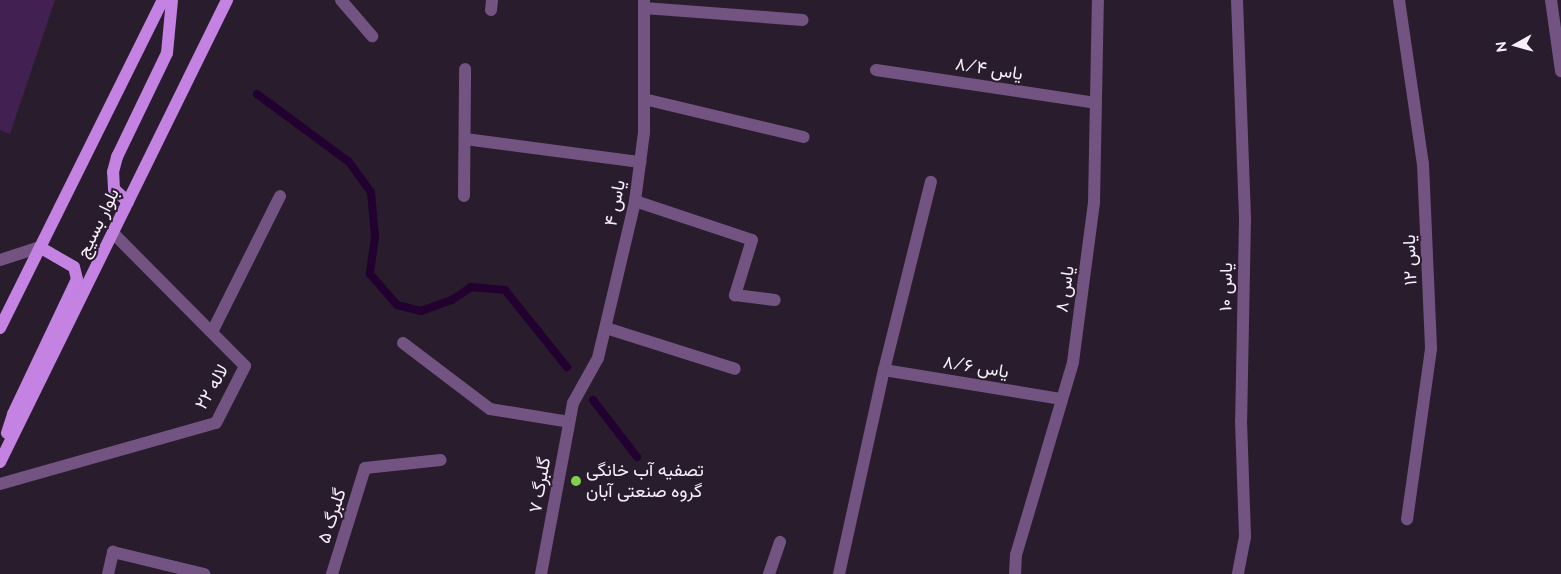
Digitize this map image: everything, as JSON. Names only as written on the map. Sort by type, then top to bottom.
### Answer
[{"type":"main road","points":[[0,328],[163,0]]},
{"type":"main road","points":[[128,202],[114,189],[113,172],[117,157],[167,53],[172,0]]},
{"type":"main road","name":"بلوار بسیج","points":[[0,462],[227,0]]},
{"type":"main road","points":[[0,457],[13,414],[77,279],[74,267],[40,247]]},
{"type":"street","points":[[341,0],[372,36]]},
{"type":"street","name":"یاس ۸","points":[[1015,574],[1016,554],[1073,362],[1094,203],[1098,0]]},
{"type":"street","name":"یاس ۱۰","points":[[1237,0],[1245,219],[1241,420],[1244,537],[1238,574]]},
{"type":"street","name":"یاس ۱۲","points":[[1399,0],[1423,164],[1431,349],[1407,519]]},
{"type":"street","points":[[1554,2],[1561,71]]},
{"type":"street","points":[[644,4],[803,20]]},
{"type":"street","name":"یاس ۴","points":[[573,403],[598,358],[634,201],[640,162],[644,99],[644,4]]},
{"type":"street","points":[[464,196],[465,68]]},
{"type":"street","name":"یاس ۸/۴","points":[[876,70],[1096,103]]},
{"type":"street","points":[[644,99],[804,137]]},
{"type":"street","points":[[465,139],[640,162]]},
{"type":"street","points":[[839,574],[884,370],[930,182]]},
{"type":"street","points":[[212,332],[280,196]]},
{"type":"street","points":[[634,201],[752,240],[735,295],[775,300]]},
{"type":"street","name":"لاله ۲۲","points":[[0,484],[216,422],[245,366],[113,233]]},
{"type":"street","points":[[0,260],[40,247]]},
{"type":"street","points":[[606,328],[735,369]]},
{"type":"street","points":[[403,342],[490,409],[569,422]]},
{"type":"street","name":"یاس ۸/۶","points":[[884,370],[1062,399]]},
{"type":"street","name":"گلبرگ ۷","points":[[541,574],[573,403]]},
{"type":"street","name":"گلبرگ ۵","points":[[332,574],[365,468],[441,460]]},
{"type":"street","points":[[769,574],[780,542]]},
{"type":"street","points":[[108,574],[113,552],[204,574]]},
{"type":"shaded area","points":[[0,0],[55,0],[10,134],[0,130]]},
{"type":"waterway","points":[[257,94],[349,162],[371,192],[375,237],[370,274],[397,305],[421,311],[452,300],[471,287],[505,290],[567,367]]},
{"type":"waterway","points":[[593,400],[637,457]]},
{"type":"place","name":"تصفیه آب خانگی گروه صنعتی آبان","points":[[576,481]]}]
